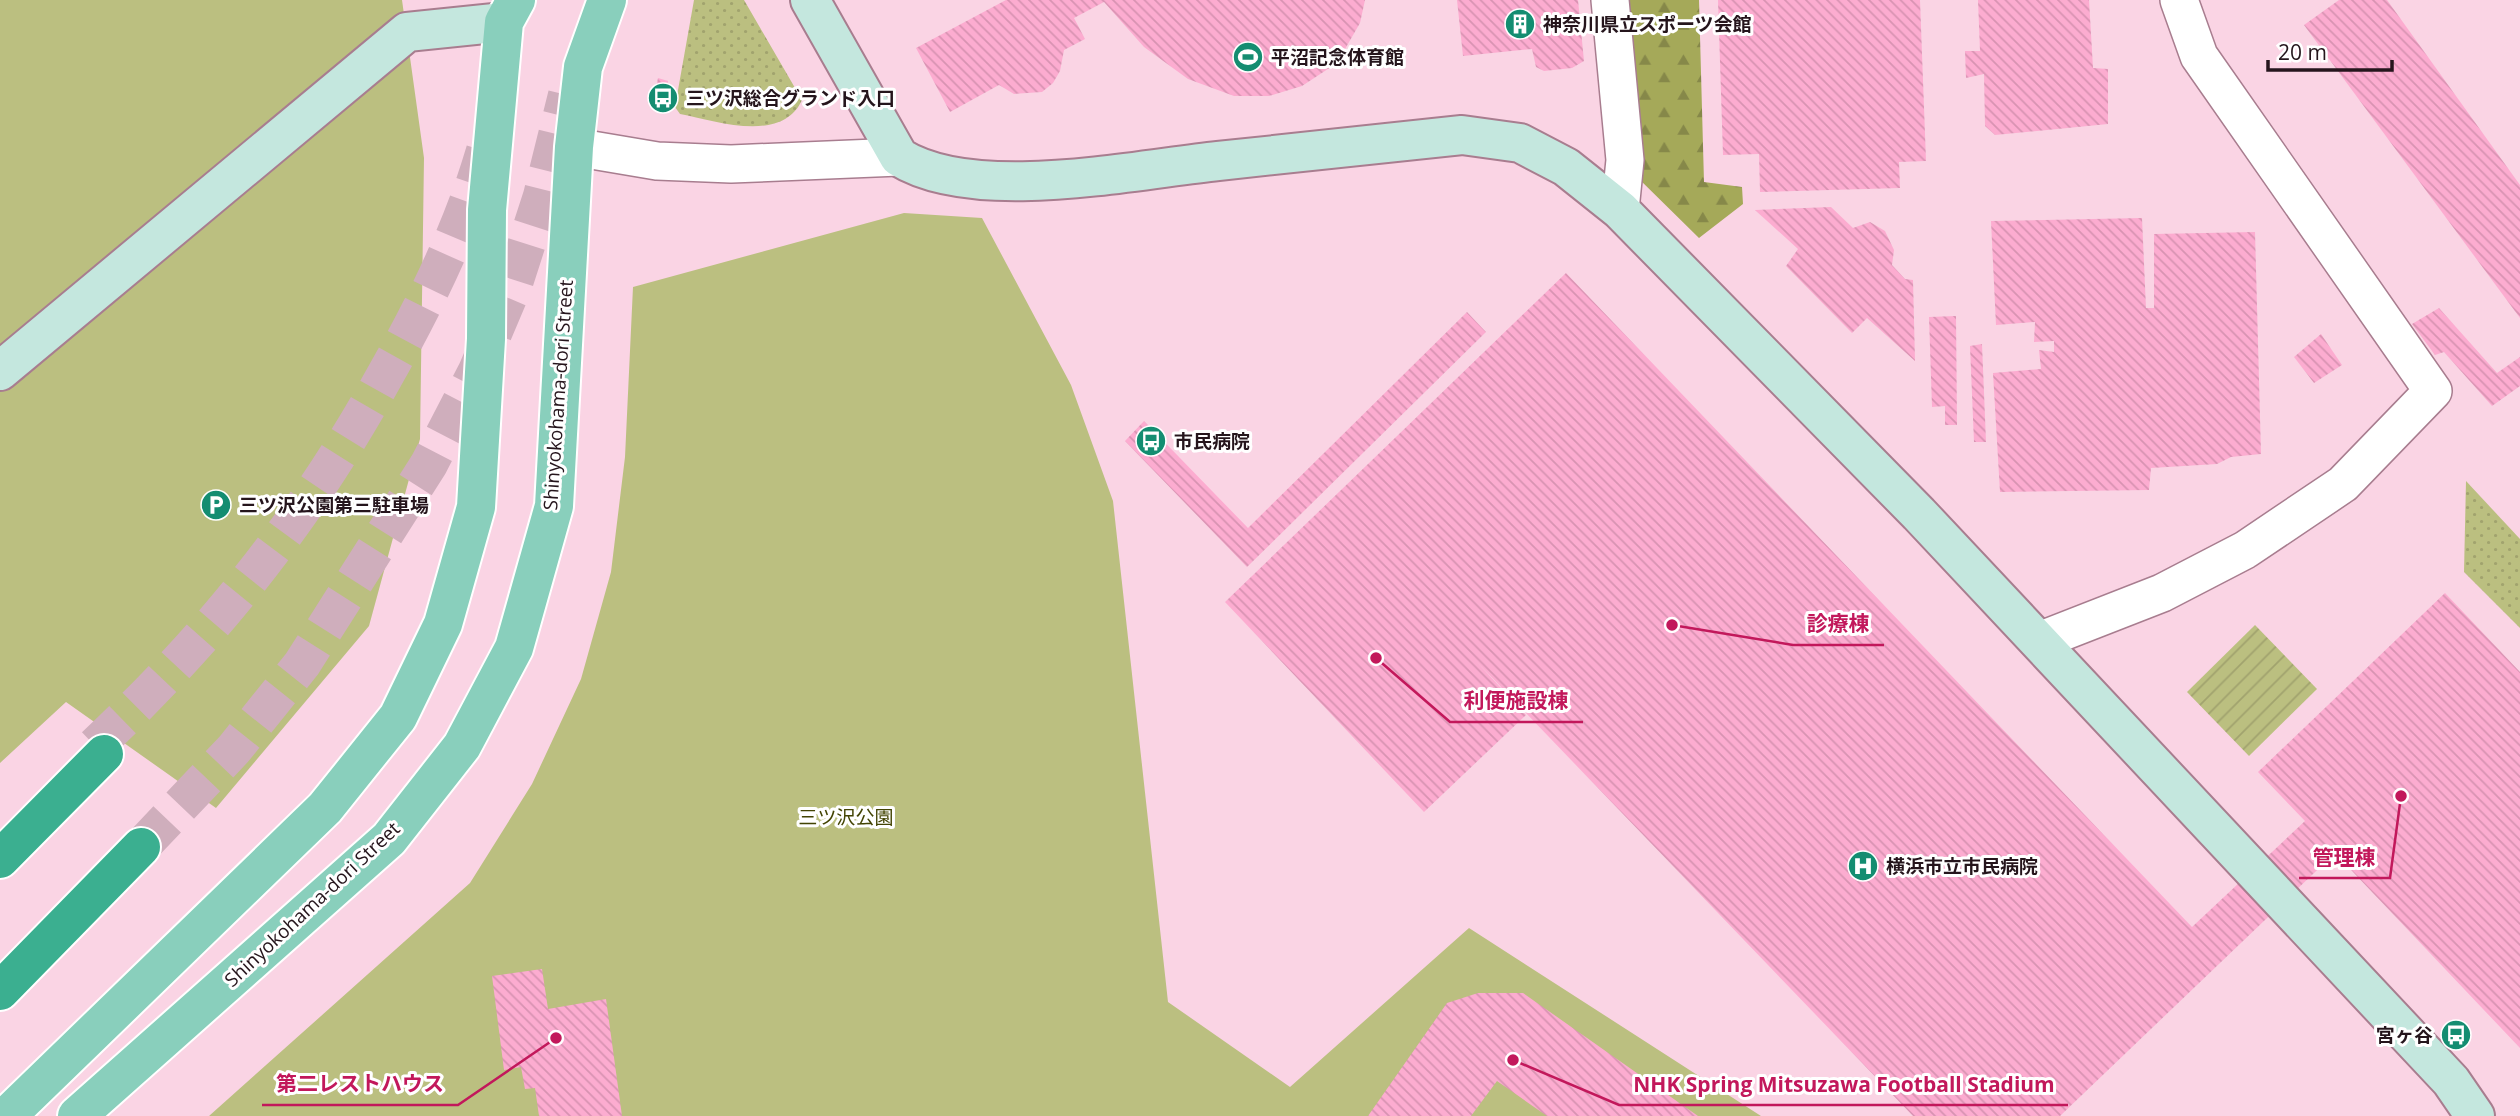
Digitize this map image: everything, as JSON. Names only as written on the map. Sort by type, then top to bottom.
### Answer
[{"type":"highway","points":[[0,831],[99,750],[0,859]]},
{"type":"highway","points":[[0,991],[141,847]]},
{"type":"main road","name":"Shinyokohama-dori Street","points":[[77,1116],[389,839],[462,746],[514,648],[555,506],[574,147],[583,67],[607,0]]},
{"type":"main road","points":[[7,1116],[325,808],[398,718],[443,624],[476,507],[486,339],[487,210],[510,11]]},
{"type":"street","points":[[810,0],[899,157],[919,169],[948,177],[1038,181],[1461,135],[1520,143],[1566,167],[1620,210],[1919,514],[2451,1081],[2475,1116]]},
{"type":"street","points":[[1610,0],[1625,160],[1620,210]]},
{"type":"street","points":[[2039,642],[2162,593],[2245,550],[2343,484],[2432,391],[2199,56],[2179,0]]},
{"type":"street","points":[[0,371],[407,32],[510,11]]},
{"type":"street","points":[[574,147],[657,161],[731,164],[899,157]]},
{"type":"green space","points":[[0,0],[402,0],[424,158],[420,439],[369,626],[216,808],[66,702],[0,763]]},
{"type":"green space","points":[[694,0],[744,0],[802,100],[792,114],[780,122],[747,126],[680,114],[675,107]]},
{"type":"green space","points":[[1618,0],[1699,0],[1704,182],[1742,187],[1743,204],[1699,238],[1636,176]]},
{"type":"green space","name":"三ツ沢公園","points":[[904,213],[982,218],[1071,385],[1113,501],[1168,1002],[1290,1087],[1469,928],[1761,1116],[209,1116],[470,883],[532,784],[581,679],[611,572],[625,457],[633,287]]},
{"type":"green space","points":[[2466,481],[2520,539],[2520,628],[2464,572]]},
{"type":"green space","points":[[2255,625],[2317,689],[2249,756],[2187,692]]},
{"type":"building","name":"平沼記念体育館","points":[[1006,0],[1365,0],[1360,23],[1337,63],[1302,86],[1269,96],[1234,96],[1188,79],[1144,47],[1104,2],[1074,18],[1085,39],[1064,50],[1060,71],[1053,83],[1042,92],[1014,94],[999,85],[950,112],[916,48]]},
{"type":"building","name":"神奈川県立スポーツ会館","points":[[1457,0],[1578,0],[1584,61],[1572,68],[1544,71],[1536,67],[1532,49],[1463,56]]},
{"type":"building","points":[[1718,0],[1920,0],[1926,161],[1899,162],[1900,188],[1760,192],[1759,154],[1723,155]]},
{"type":"building","points":[[1978,0],[2089,0],[2093,68],[2108,69],[2108,124],[1995,135],[1985,126],[1984,74],[1966,78],[1965,51],[1980,51]]},
{"type":"building","points":[[2339,0],[2387,0],[2520,185],[2520,318],[2304,25]]},
{"type":"building","points":[[658,78],[668,81],[663,103],[653,101]]},
{"type":"building","points":[[468,148],[478,148],[478,172],[468,171]]},
{"type":"building","points":[[1831,207],[1853,228],[1870,222],[1885,231],[1894,250],[1892,265],[1905,279],[1913,280],[1915,361],[1867,318],[1852,333],[1786,266],[1798,249],[1755,210]]},
{"type":"building","points":[[2142,218],[2146,308],[2154,308],[2154,234],[2255,232],[2261,454],[2231,457],[2217,464],[2151,468],[2149,490],[2000,492],[1993,373],[2041,369],[2039,350],[2054,352],[2054,341],[2034,342],[2035,322],[1996,325],[1991,221]]},
{"type":"building","points":[[1566,273],[2192,927],[2305,821],[2258,772],[2445,593],[2520,672],[2520,1048],[2335,853],[2060,1116],[1913,1116],[1476,661],[1526,715],[1424,812],[1225,602]]},
{"type":"building","points":[[2439,308],[2497,373],[2520,357],[2520,386],[2492,406],[2444,352],[2435,355],[2412,324]]},
{"type":"building","points":[[1467,312],[1486,332],[1247,567],[1125,441],[1144,421],[1248,528]]},
{"type":"building","points":[[1956,316],[1957,425],[1945,425],[1945,406],[1932,407],[1929,317]]},
{"type":"building","points":[[2321,334],[2342,365],[2314,383],[2294,357]]},
{"type":"building","points":[[1982,344],[1986,442],[1974,442],[1970,346]]},
{"type":"building","points":[[542,969],[548,1009],[606,999],[622,1116],[539,1116],[535,1088],[525,1089],[521,1067],[504,1070],[492,976]]},
{"type":"building","points":[[1478,993],[1523,993],[1698,1116],[1547,1116],[1497,1081],[1471,1116],[1368,1116],[1447,1003]]},
{"type":"tunnel","points":[[141,847],[234,749],[302,664],[429,464],[477,371],[513,286],[542,196],[567,95]]},
{"type":"tunnel","points":[[95,746],[179,662],[217,619],[254,574],[321,481],[383,379],[427,297],[465,211],[485,151]]},
{"type":"place","name":"神奈川県立スポーツ会館","points":[[1520,24]]},
{"type":"place","name":"平沼記念体育館","points":[[1248,57]]},
{"type":"place","name":"三ツ沢総合グランド入口","points":[[663,98]]},
{"type":"place","name":"市民病院","points":[[1151,441]]},
{"type":"place","name":"三ツ沢公園第三駐車場","points":[[216,505]]},
{"type":"place","name":"診療棟","points":[[1672,625]]},
{"type":"place","name":"利便施設棟","points":[[1376,658]]},
{"type":"place","name":"管理棟","points":[[2401,796]]},
{"type":"place","name":"横浜市立市民病院","points":[[1863,866]]},
{"type":"place","name":"宮ヶ谷","points":[[2456,1035]]},
{"type":"place","name":"第二レストハウス","points":[[556,1038]]},
{"type":"place","name":"NHK Spring Mitsuzawa Football Stadium","points":[[1513,1060]]}]
